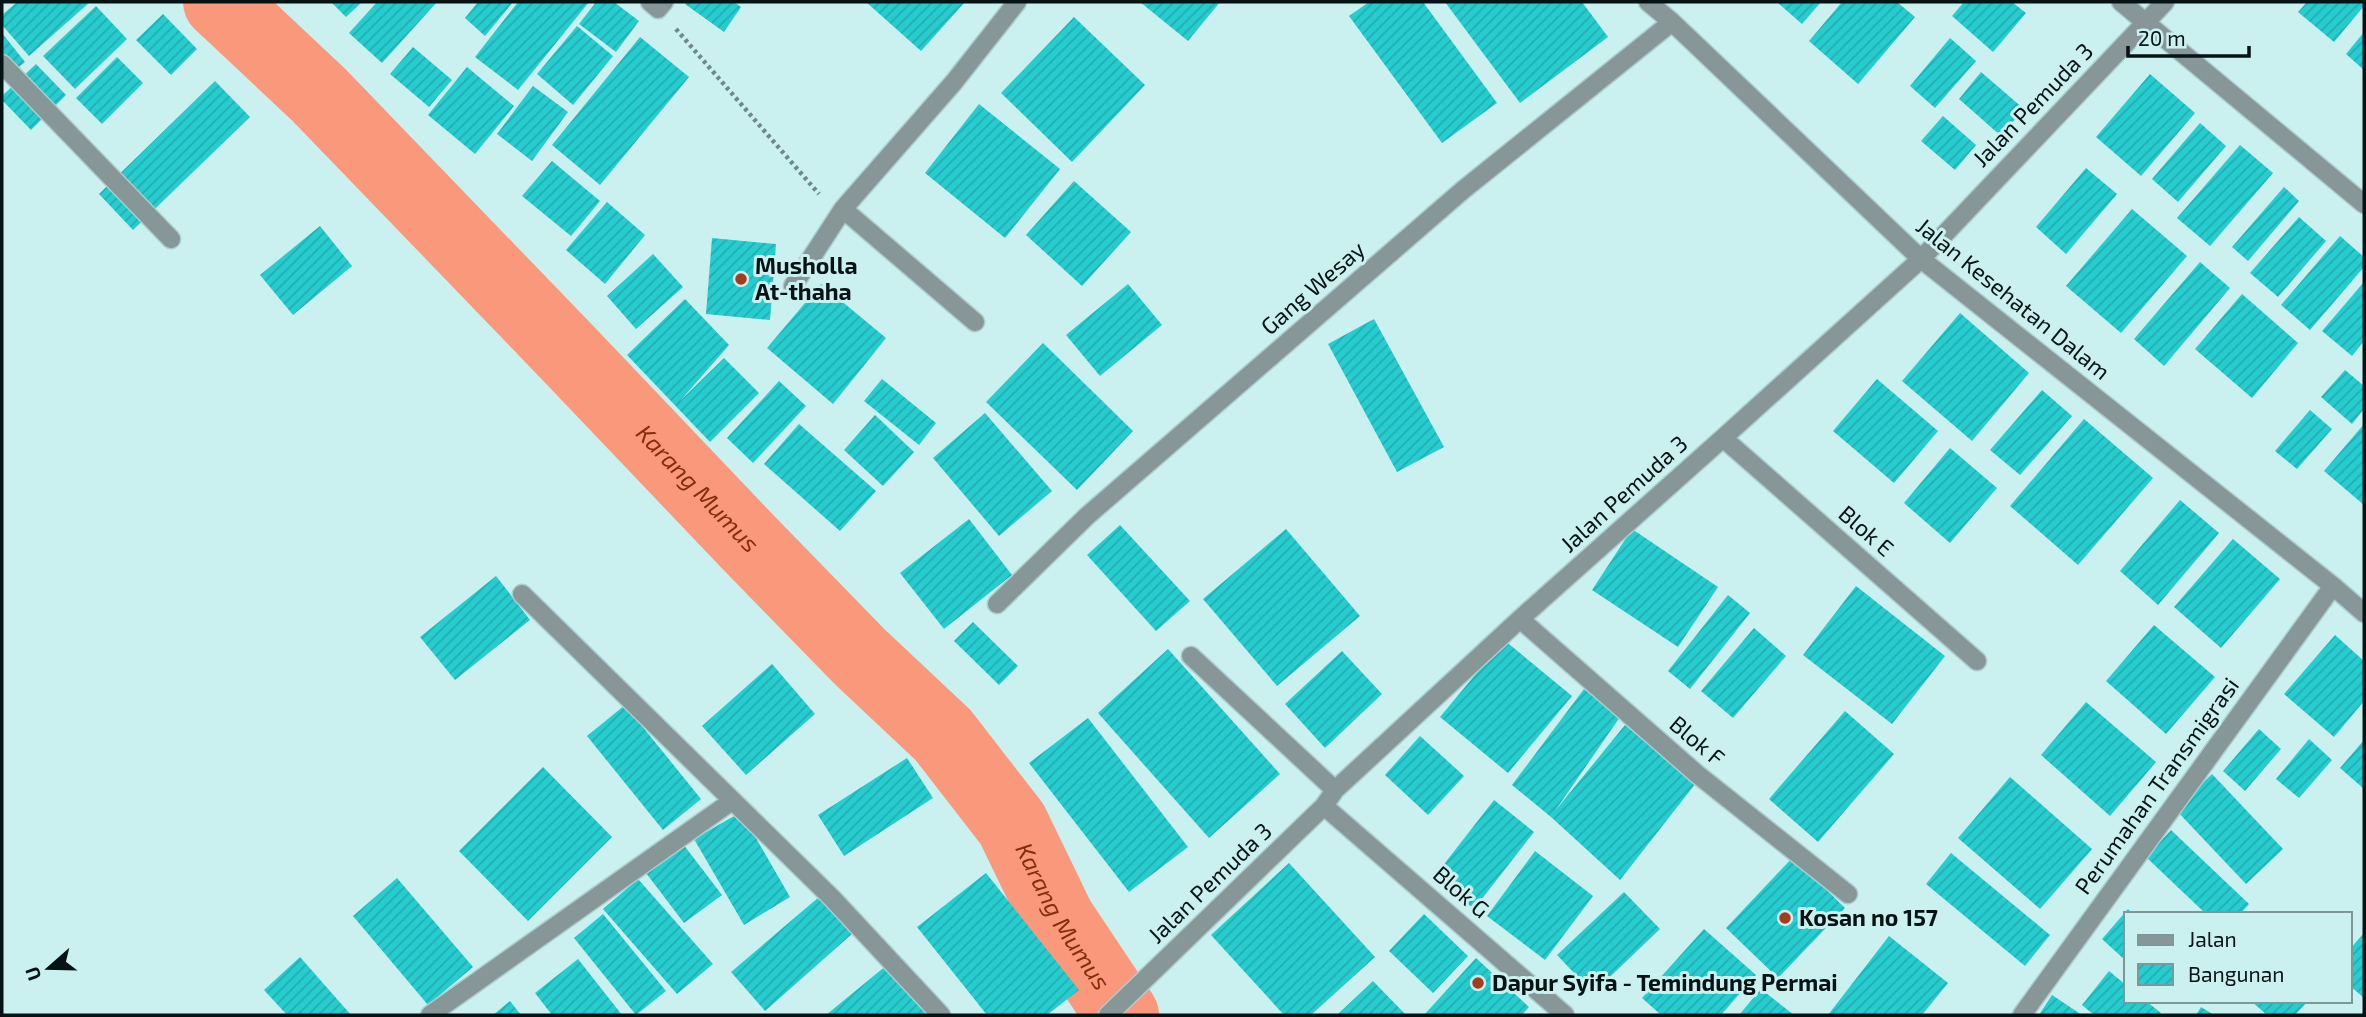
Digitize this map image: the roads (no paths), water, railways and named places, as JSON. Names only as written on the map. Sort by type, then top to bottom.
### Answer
[{"type":"street","points":[[793,286],[843,209],[954,82],[1017,2]]},
{"type":"street","name":"Jalan Kesehatan Dalam","points":[[1648,2],[1921,259],[2364,613]]},
{"type":"street","points":[[2121,2],[2364,204]]},
{"type":"street","name":"Jalan Pemuda 3","points":[[1108,1015],[1172,956],[1324,806],[1335,790],[1520,619],[1921,259],[2165,2]]},
{"type":"street","name":"Gang Wesay","points":[[998,604],[1087,516],[1463,190],[1672,22]]},
{"type":"street","points":[[2,64],[171,239]]},
{"type":"street","points":[[843,209],[975,322]]},
{"type":"street","name":"Blok E","points":[[1724,438],[1977,660]]},
{"type":"street","name":"Perumahan Transmigrasi","points":[[2022,1015],[2333,586]]},
{"type":"street","points":[[522,594],[832,898],[941,1015]]},
{"type":"street","name":"Blok F","points":[[1520,619],[1697,774],[1848,894]]},
{"type":"street","points":[[1191,656],[1335,790]]},
{"type":"street","points":[[430,1015],[732,801]]},
{"type":"street","name":"Blok G","points":[[1324,806],[1565,1015]]},
{"type":"waterway","name":"Karang Mumus","points":[[220,2],[319,95],[860,657],[943,735],[1012,824],[1058,919],[1122,1015]]},
{"type":"place","name":"Musholla At-thaha","points":[[741,279]]},
{"type":"place","name":"Kosan no 157","points":[[1785,918]]},
{"type":"place","name":"Dapur Syifa - Temindung Permai","points":[[1478,983]]}]
